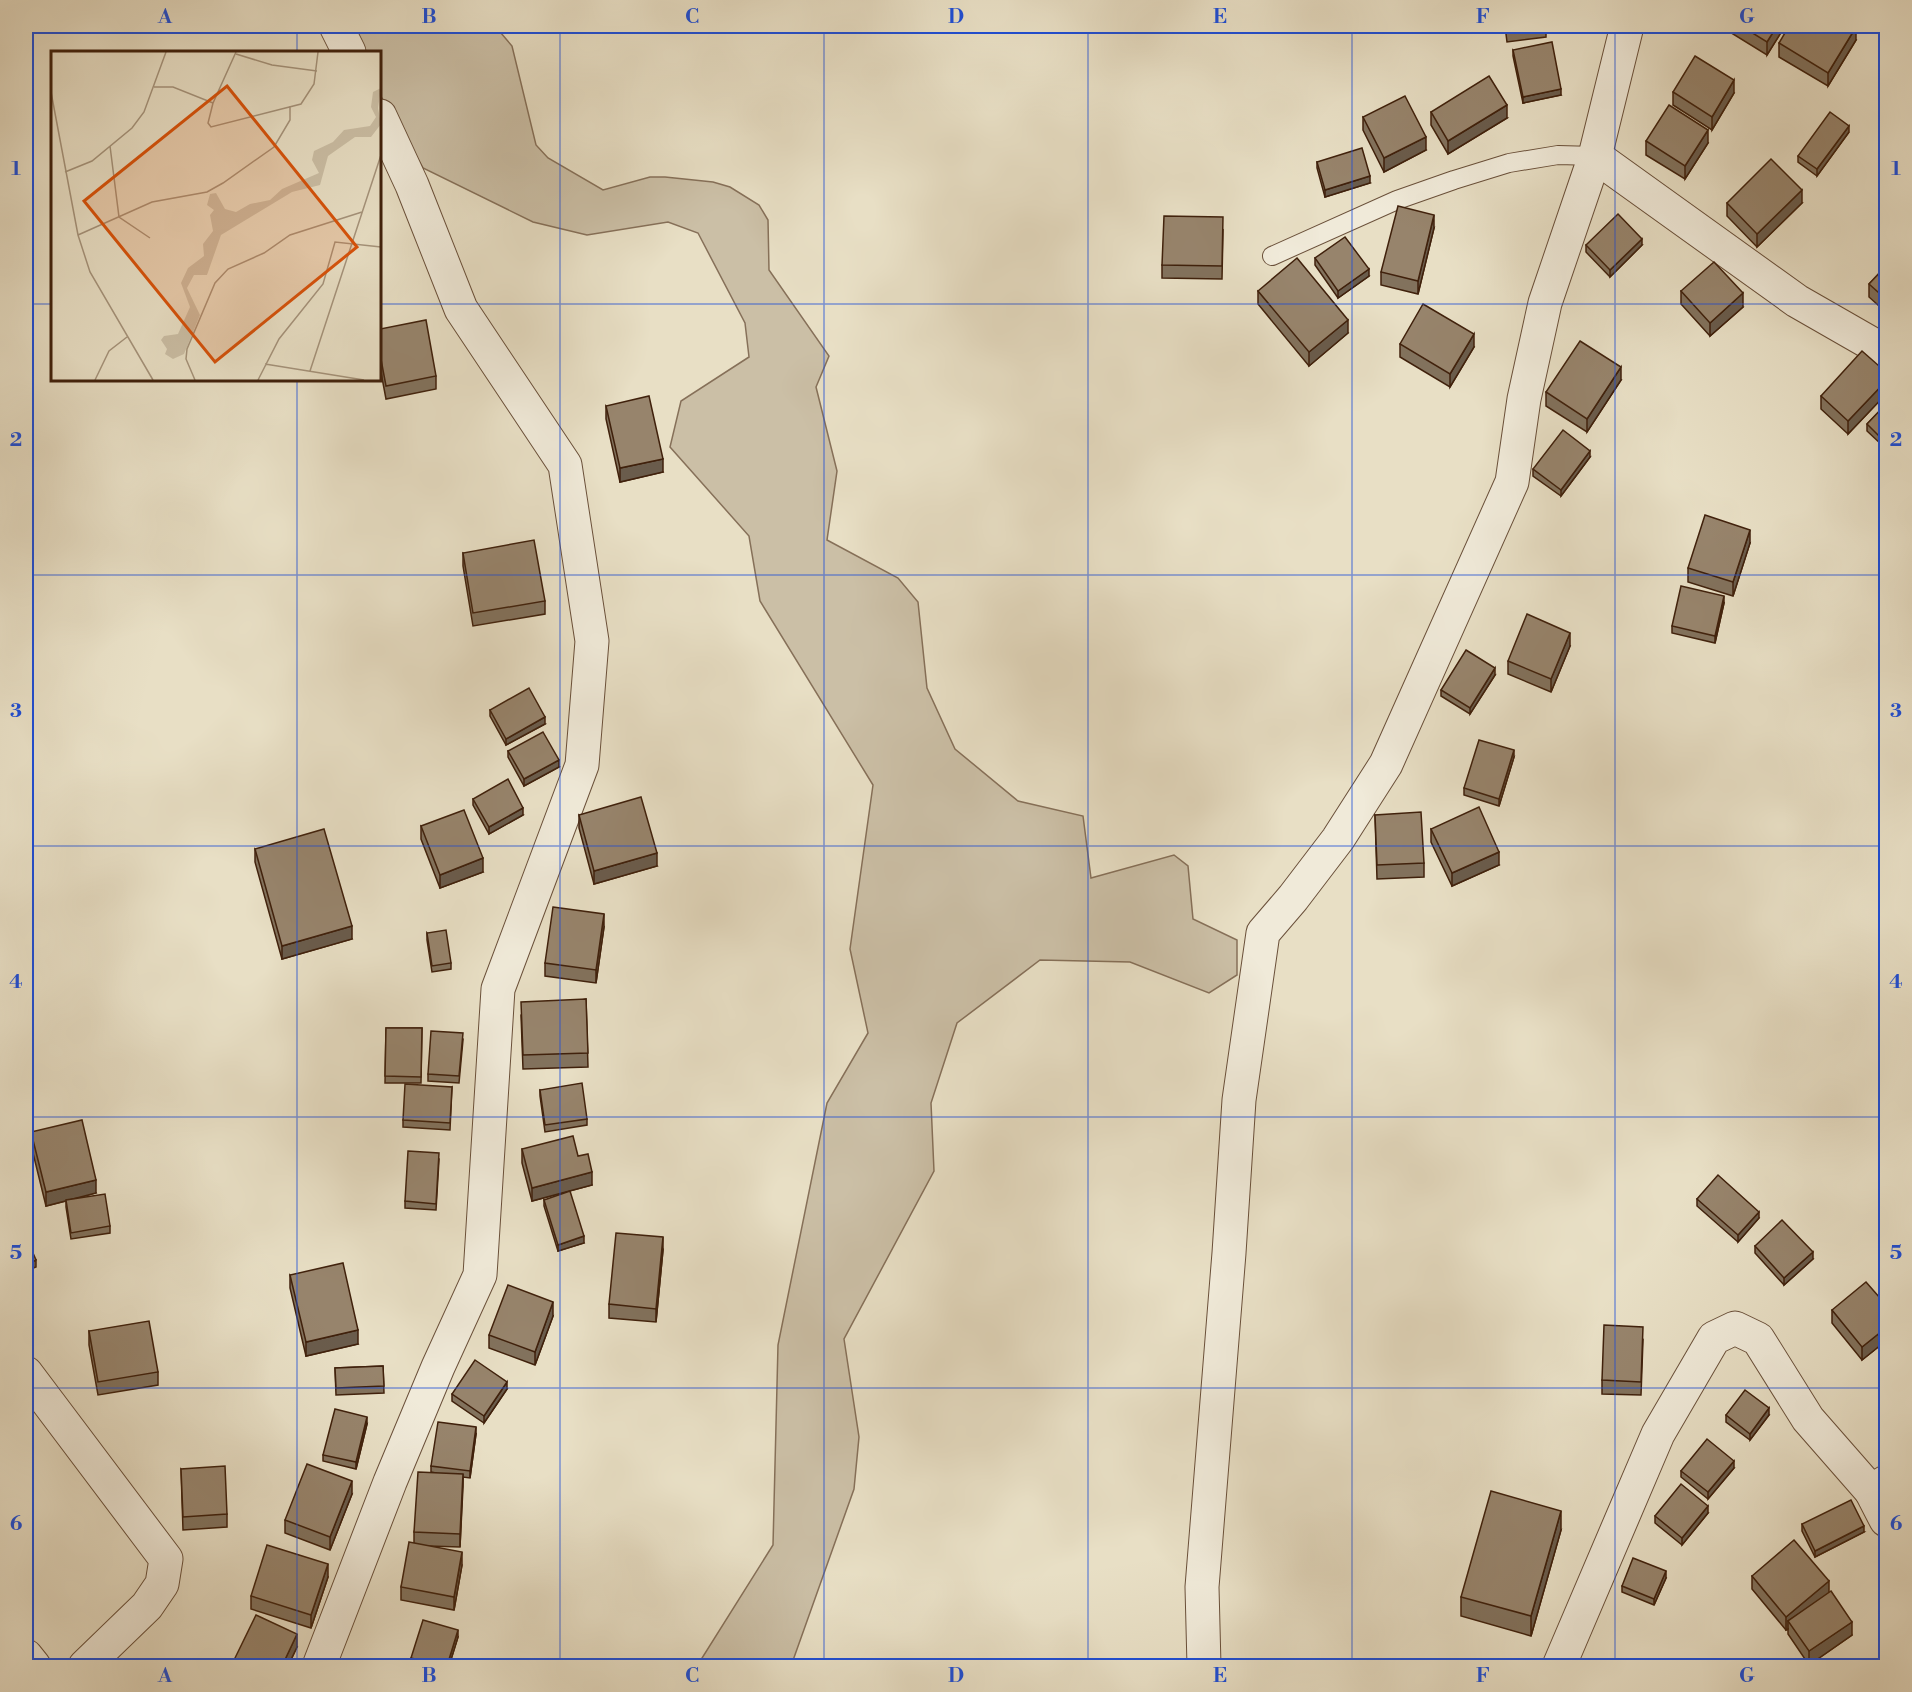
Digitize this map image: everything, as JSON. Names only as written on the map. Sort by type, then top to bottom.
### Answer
[{"type":"street","points":[[336,26],[348,51]]},
{"type":"street","points":[[1204,1666],[1202,1587],[1239,1100],[1263,933],[1338,839],[1386,764],[1512,482],[1524,399],[1545,303],[1594,156],[1626,26]]},
{"type":"street","points":[[319,1666],[390,1482],[438,1367],[480,1275],[498,989],[582,765],[592,641],[565,465],[461,309],[412,185],[381,118]]},
{"type":"street","points":[[1594,156],[1797,302],[1887,352]]},
{"type":"street","points":[[1559,1666],[1658,1434],[1714,1338],[1735,1328],[1758,1339],[1808,1419],[1879,1487],[1887,1520]]},
{"type":"street","points":[[26,1373],[166,1559],[162,1584],[147,1606],[85,1666]]},
{"type":"street","points":[[26,1656],[34,1666]]},
{"type":"lane","points":[[1272,256],[1397,200],[1476,173],[1509,163],[1558,155],[1594,156]]},
{"type":"shaded area","points":[[351,26],[495,26],[512,46],[536,145],[548,158],[603,190],[650,177],[665,177],[713,182],[730,187],[759,205],[768,220],[769,270],[829,356],[816,387],[837,471],[827,540],[898,578],[918,602],[927,688],[955,749],[1018,801],[1083,816],[1091,878],[1174,855],[1188,866],[1193,919],[1237,940],[1237,975],[1209,993],[1130,962],[1040,960],[957,1023],[931,1103],[934,1171],[844,1339],[859,1437],[854,1489],[791,1666],[697,1666],[773,1545],[778,1345],[827,1103],[868,1033],[850,949],[873,785],[760,601],[749,536],[670,447],[681,401],[749,357],[745,323],[698,233],[668,222],[587,235],[533,222],[423,168],[381,97],[381,51],[362,51]]},
{"type":"building","points":[[1506,26],[1535,26],[1507,29]]},
{"type":"building","points":[[1741,26],[1777,26],[1767,42]]},
{"type":"building","points":[[1789,26],[1856,27],[1828,73],[1779,43]]},
{"type":"building","points":[[1552,42],[1561,89],[1523,97],[1513,50]]},
{"type":"building","points":[[1695,56],[1734,80],[1712,117],[1673,92]]},
{"type":"building","points":[[1489,76],[1507,105],[1448,141],[1431,112]]},
{"type":"building","points":[[1405,96],[1426,137],[1384,158],[1363,117]]},
{"type":"building","points":[[1669,105],[1708,130],[1685,166],[1646,141]]},
{"type":"building","points":[[1830,112],[1849,126],[1817,169],[1798,156]]},
{"type":"building","points":[[1362,148],[1370,176],[1325,190],[1317,162]]},
{"type":"building","points":[[1771,159],[1802,190],[1757,234],[1727,203]]},
{"type":"building","points":[[1398,206],[1434,215],[1418,281],[1381,272]]},
{"type":"building","points":[[1618,214],[1642,239],[1610,270],[1586,245]]},
{"type":"building","points":[[1164,216],[1223,217],[1222,266],[1162,265]]},
{"type":"building","points":[[1345,237],[1369,269],[1338,291],[1315,258]]},
{"type":"building","points":[[1297,258],[1348,320],[1309,352],[1258,291]]},
{"type":"building","points":[[1714,262],[1743,293],[1710,323],[1681,291]]},
{"type":"building","points":[[1887,265],[1887,300],[1869,284]]},
{"type":"building","points":[[1423,304],[1474,334],[1450,374],[1400,344]]},
{"type":"building","points":[[426,320],[436,376],[386,386],[381,359],[381,329]]},
{"type":"building","points":[[1580,341],[1621,367],[1587,419],[1546,392]]},
{"type":"building","points":[[1862,351],[1887,373],[1887,380],[1848,421],[1821,396]]},
{"type":"building","points":[[649,396],[663,459],[620,468],[606,406]]},
{"type":"building","points":[[1887,403],[1887,434],[1882,439],[1867,424]]},
{"type":"building","points":[[1563,430],[1590,451],[1561,490],[1533,469]]},
{"type":"building","points":[[1705,515],[1750,530],[1733,582],[1688,568]]},
{"type":"building","points":[[534,540],[545,601],[473,613],[463,553]]},
{"type":"building","points":[[1681,586],[1724,596],[1715,636],[1672,626]]},
{"type":"building","points":[[1527,614],[1570,633],[1551,679],[1508,661]]},
{"type":"building","points":[[1466,650],[1495,668],[1470,708],[1441,690]]},
{"type":"building","points":[[529,688],[545,717],[506,739],[490,710]]},
{"type":"building","points":[[26,709],[33,752],[26,753]]},
{"type":"building","points":[[543,732],[559,760],[524,779],[508,751]]},
{"type":"building","points":[[1479,740],[1514,750],[1499,799],[1464,788]]},
{"type":"building","points":[[508,779],[523,808],[489,827],[473,799]]},
{"type":"building","points":[[641,797],[657,853],[594,871],[579,815]]},
{"type":"building","points":[[1479,807],[1499,852],[1452,873],[1431,829]]},
{"type":"building","points":[[464,810],[483,858],[440,875],[421,826]]},
{"type":"building","points":[[1421,812],[1424,863],[1377,865],[1375,815]]},
{"type":"building","points":[[324,829],[352,926],[282,946],[255,849]]},
{"type":"building","points":[[553,907],[604,914],[596,970],[545,963]]},
{"type":"building","points":[[446,930],[451,963],[432,966],[427,933]]},
{"type":"building","points":[[586,999],[588,1053],[523,1055],[521,1002]]},
{"type":"building","points":[[386,1028],[422,1028],[421,1077],[385,1076]]},
{"type":"building","points":[[431,1031],[463,1033],[459,1076],[428,1074]]},
{"type":"building","points":[[582,1083],[587,1119],[545,1125],[540,1090]]},
{"type":"building","points":[[405,1084],[452,1087],[450,1123],[403,1120]]},
{"type":"building","points":[[82,1120],[96,1180],[46,1192],[31,1132]]},
{"type":"building","points":[[573,1136],[578,1156],[588,1154],[592,1172],[532,1188],[522,1149]]},
{"type":"building","points":[[408,1151],[439,1153],[436,1204],[405,1201]]},
{"type":"building","points":[[1718,1175],[1759,1212],[1738,1235],[1697,1199]]},
{"type":"building","points":[[570,1191],[584,1236],[558,1245],[544,1200]]},
{"type":"building","points":[[105,1194],[110,1226],[71,1233],[66,1200]]},
{"type":"building","points":[[1782,1220],[1813,1252],[1784,1278],[1755,1246]]},
{"type":"building","points":[[616,1233],[663,1237],[656,1309],[609,1304]]},
{"type":"building","points":[[26,1237],[36,1260],[26,1265]]},
{"type":"building","points":[[343,1263],[358,1330],[306,1342],[290,1275]]},
{"type":"building","points":[[1866,1282],[1887,1306],[1887,1327],[1862,1347],[1832,1310]]},
{"type":"building","points":[[508,1285],[553,1302],[535,1352],[489,1335]]},
{"type":"building","points":[[149,1321],[158,1372],[98,1382],[89,1331]]},
{"type":"building","points":[[1604,1325],[1643,1327],[1641,1382],[1602,1380]]},
{"type":"building","points":[[475,1360],[507,1382],[484,1416],[452,1394]]},
{"type":"building","points":[[383,1366],[384,1386],[336,1388],[335,1368]]},
{"type":"building","points":[[1745,1390],[1769,1408],[1750,1434],[1726,1415]]},
{"type":"building","points":[[335,1409],[367,1417],[356,1462],[323,1455]]},
{"type":"building","points":[[438,1422],[476,1427],[470,1471],[431,1466]]},
{"type":"building","points":[[1707,1439],[1734,1461],[1708,1492],[1681,1471]]},
{"type":"building","points":[[307,1464],[352,1481],[330,1537],[285,1520]]},
{"type":"building","points":[[225,1466],[227,1514],[183,1517],[181,1469]]},
{"type":"building","points":[[418,1472],[463,1474],[460,1534],[414,1532]]},
{"type":"building","points":[[1681,1484],[1708,1506],[1682,1538],[1655,1516]]},
{"type":"building","points":[[1491,1491],[1561,1511],[1531,1616],[1461,1597]]},
{"type":"building","points":[[1851,1500],[1864,1526],[1815,1551],[1802,1524]]},
{"type":"building","points":[[1794,1540],[1829,1581],[1786,1617],[1752,1576]]},
{"type":"building","points":[[409,1542],[462,1552],[454,1597],[401,1587]]},
{"type":"building","points":[[267,1545],[328,1564],[311,1615],[251,1596]]},
{"type":"building","points":[[1633,1558],[1666,1571],[1654,1599],[1622,1586]]},
{"type":"building","points":[[1831,1591],[1852,1622],[1809,1651],[1788,1621]]},
{"type":"building","points":[[256,1615],[297,1634],[282,1666],[248,1666],[234,1660]]},
{"type":"building","points":[[423,1620],[458,1630],[447,1666],[411,1658]]},
{"type":"building","points":[[1887,1657],[1887,1666],[1880,1666],[1878,1661]]}]
